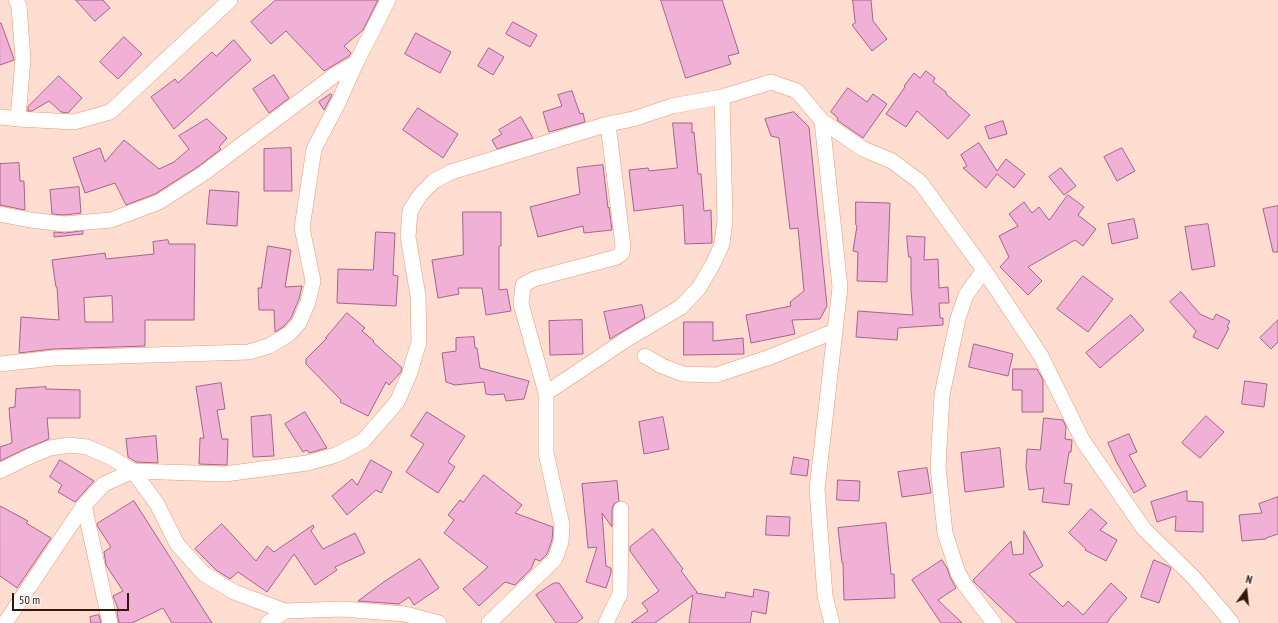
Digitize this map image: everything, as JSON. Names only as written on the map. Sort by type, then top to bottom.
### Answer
[{"type":"street","points":[[16,0],[19,6],[23,59],[18,119]]},
{"type":"street","points":[[0,117],[74,122],[110,112],[230,0]]},
{"type":"street","points":[[0,364],[53,358],[250,352],[269,346],[289,334],[299,323],[308,302],[312,281],[302,228],[314,149],[388,0]]},
{"type":"street","points":[[0,214],[30,220],[64,224],[111,220],[159,202],[204,173],[336,74],[356,63]]},
{"type":"street","points":[[5,623],[84,505],[104,484],[133,470],[225,474],[307,463],[336,455],[363,441],[397,402],[409,375],[419,342],[418,296],[408,237],[410,211],[420,194],[434,181],[451,172],[608,124],[633,119],[672,106],[722,97],[771,82],[797,91],[822,121],[863,149],[892,161],[920,182],[984,270],[1041,356],[1083,441],[1144,529],[1194,578],[1232,623]]},
{"type":"street","points":[[546,393],[627,339],[681,307],[699,288],[714,262],[722,244],[725,220],[722,97]]},
{"type":"street","points":[[822,121],[840,287],[817,489],[825,596],[832,623]]},
{"type":"street","points":[[489,623],[554,559],[561,542],[562,525],[546,453],[546,393],[521,304],[523,285],[534,279],[617,257],[622,253],[623,246],[608,124]]},
{"type":"street","points":[[984,270],[966,295],[958,318],[942,395],[938,467],[945,533],[958,573],[965,586],[994,623]]},
{"type":"street","points":[[645,356],[662,366],[683,374],[716,375],[770,357],[835,332]]},
{"type":"street","points":[[0,471],[28,456],[50,448],[69,445],[87,447],[110,457],[133,470],[157,504],[176,544],[204,574],[234,592],[285,611],[342,609],[405,614],[439,623]]},
{"type":"street","points":[[84,505],[110,623]]},
{"type":"street","points":[[606,623],[620,594],[621,509]]},
{"type":"street","points":[[268,623],[285,611]]},
{"type":"building","points":[[76,0],[103,0],[110,8],[95,21]]},
{"type":"building","points":[[276,0],[378,0],[363,30],[344,46],[351,53],[349,56],[324,71],[286,31],[271,44],[251,22]]},
{"type":"building","points":[[661,0],[722,0],[739,53],[728,56],[731,64],[686,78]]},
{"type":"building","points":[[853,0],[871,0],[873,21],[887,39],[872,51],[852,25],[855,23]]},
{"type":"building","points":[[513,22],[537,35],[530,47],[506,34]]},
{"type":"building","points":[[0,23],[14,60],[0,65]]},
{"type":"building","points":[[416,33],[451,52],[440,73],[405,54]]},
{"type":"building","points":[[124,37],[142,54],[118,79],[100,62]]},
{"type":"building","points":[[234,40],[251,60],[174,129],[151,97],[175,79],[178,83],[212,52],[216,56]]},
{"type":"building","points":[[489,48],[504,57],[493,75],[478,66]]},
{"type":"building","points":[[926,71],[935,78],[933,82],[970,115],[948,139],[917,111],[906,127],[886,114],[914,73],[920,78]]},
{"type":"building","points":[[274,75],[289,98],[269,113],[253,89]]},
{"type":"building","points":[[59,76],[82,98],[68,113],[61,112],[49,101],[32,111],[28,111],[28,107]]},
{"type":"building","points":[[848,88],[867,102],[873,94],[887,104],[863,138],[837,120],[838,118],[831,112]]},
{"type":"building","points":[[572,91],[580,114],[583,113],[585,122],[549,132],[543,112],[562,106],[558,95]]},
{"type":"building","points":[[331,94],[332,95],[324,110],[319,102]]},
{"type":"building","points":[[418,108],[458,134],[443,158],[403,130]]},
{"type":"building","points":[[794,112],[809,127],[827,306],[820,319],[792,320],[795,334],[751,343],[746,315],[791,306],[790,302],[804,291],[798,228],[790,229],[779,138],[771,136],[765,119]]},
{"type":"building","points":[[521,117],[533,138],[497,149],[492,140],[502,134],[499,130]]},
{"type":"building","points":[[207,119],[227,138],[219,147],[221,149],[199,166],[155,194],[126,205],[115,183],[85,193],[73,158],[100,148],[105,162],[124,140],[159,169],[174,162],[189,149],[179,136]]},
{"type":"building","points":[[1003,121],[1007,134],[989,139],[985,127]]},
{"type":"building","points":[[673,123],[692,123],[698,174],[701,174],[704,211],[711,210],[712,243],[685,244],[683,205],[634,211],[629,170],[648,168],[649,171],[677,168]]},
{"type":"building","points":[[979,143],[997,171],[1006,159],[1025,174],[1014,188],[997,174],[986,188],[963,168],[967,166],[961,155]]},
{"type":"building","points":[[291,148],[292,191],[264,191],[264,149]]},
{"type":"building","points":[[1122,148],[1135,171],[1117,181],[1104,157]]},
{"type":"building","points":[[19,163],[20,181],[24,181],[25,210],[0,205],[0,164]]},
{"type":"building","points":[[603,165],[612,230],[584,233],[583,226],[538,237],[530,207],[580,194],[577,168]]},
{"type":"building","points":[[1061,168],[1076,186],[1064,195],[1049,177]]},
{"type":"building","points":[[79,187],[81,213],[64,215],[52,214],[50,190]]},
{"type":"building","points":[[210,190],[239,192],[237,226],[207,224]]},
{"type":"building","points":[[1068,195],[1084,207],[1078,215],[1096,229],[1083,246],[1075,240],[1028,267],[1042,281],[1028,295],[1000,267],[1009,257],[999,236],[1018,226],[1009,214],[1024,202],[1032,213],[1039,207],[1049,220]]},
{"type":"building","points":[[856,202],[890,203],[887,282],[857,281],[858,252],[853,251],[857,226]]},
{"type":"building","points":[[1278,206],[1278,252],[1273,252],[1263,209]]},
{"type":"building","points":[[463,212],[501,212],[499,290],[507,289],[511,311],[486,315],[482,288],[458,288],[459,294],[438,298],[432,260],[463,255]]},
{"type":"building","points":[[1134,219],[1138,238],[1112,244],[1108,224]]},
{"type":"building","points":[[1208,224],[1215,266],[1192,270],[1185,227]]},
{"type":"building","points":[[83,231],[83,234],[54,237],[54,232],[65,233]]},
{"type":"building","points":[[376,232],[395,233],[393,275],[398,276],[396,306],[337,303],[338,269],[373,270]]},
{"type":"building","points":[[907,236],[925,237],[924,260],[938,259],[939,288],[948,287],[949,303],[939,303],[940,318],[943,318],[943,325],[898,328],[897,340],[856,337],[858,311],[913,315],[911,257],[909,257]]},
{"type":"building","points":[[168,240],[169,244],[195,244],[194,320],[145,320],[145,346],[53,349],[19,353],[21,317],[59,320],[57,287],[52,260],[105,253],[106,259],[154,254],[153,242]],"holes":[[[112,296],[113,322],[85,322],[84,298]]]},
{"type":"building","points":[[268,246],[291,250],[285,287],[302,286],[299,299],[291,318],[283,327],[275,332],[274,310],[259,310],[258,288],[261,288]]},
{"type":"building","points":[[1083,276],[1113,299],[1088,332],[1057,309]]},
{"type":"building","points":[[1181,292],[1200,314],[1213,320],[1216,314],[1230,321],[1227,327],[1229,328],[1218,349],[1193,337],[1196,331],[1170,302]]},
{"type":"building","points":[[642,305],[645,318],[610,339],[604,312]]},
{"type":"building","points":[[347,313],[365,328],[362,331],[374,341],[373,342],[402,368],[401,372],[389,385],[386,382],[368,416],[340,402],[341,400],[306,364],[306,359],[327,338]]},
{"type":"building","points":[[1131,315],[1144,330],[1100,368],[1086,353]]},
{"type":"building","points":[[582,320],[583,354],[550,355],[549,321]]},
{"type":"building","points":[[1278,320],[1278,342],[1271,349],[1260,338]]},
{"type":"building","points":[[684,322],[713,322],[713,341],[743,338],[744,354],[684,355]]},
{"type":"building","points":[[474,337],[480,368],[529,381],[524,399],[506,401],[504,394],[486,394],[484,382],[455,385],[446,382],[442,353],[456,351],[456,338]]},
{"type":"building","points":[[974,344],[1013,354],[1008,376],[969,367]]},
{"type":"building","points":[[1013,369],[1037,369],[1043,380],[1043,412],[1022,412],[1022,390],[1013,390]]},
{"type":"building","points":[[1245,381],[1267,384],[1264,407],[1242,404]]},
{"type":"building","points":[[221,383],[225,409],[217,410],[222,439],[228,439],[227,465],[199,464],[200,438],[204,438],[196,387]]},
{"type":"building","points":[[46,387],[46,389],[80,390],[80,418],[47,418],[49,439],[0,461],[0,447],[12,443],[9,408],[15,407],[16,389]]},
{"type":"building","points":[[305,412],[327,448],[309,453],[307,450],[303,452],[285,424]]},
{"type":"building","points":[[427,412],[465,436],[448,462],[455,467],[438,493],[406,472],[424,444],[411,436]]},
{"type":"building","points":[[271,415],[274,456],[253,457],[251,417]]},
{"type":"building","points":[[1206,416],[1224,432],[1200,458],[1182,443]]},
{"type":"building","points":[[663,417],[669,449],[644,454],[639,422]]},
{"type":"building","points":[[1044,418],[1063,420],[1066,427],[1065,439],[1072,440],[1071,452],[1069,452],[1064,483],[1072,484],[1069,505],[1042,502],[1044,488],[1029,490],[1026,467],[1027,449],[1040,450]]},
{"type":"building","points":[[1129,434],[1137,452],[1129,455],[1146,486],[1134,493],[1116,461],[1108,443]]},
{"type":"building","points":[[156,436],[158,463],[136,462],[128,457],[126,439]]},
{"type":"building","points":[[1000,448],[1004,487],[965,492],[961,453]]},
{"type":"building","points":[[794,457],[809,460],[807,476],[791,474]]},
{"type":"building","points":[[60,460],[94,481],[75,502],[58,492],[62,485],[50,477]]},
{"type":"building","points":[[371,460],[392,472],[381,493],[376,490],[347,515],[332,496],[352,479],[357,485]]},
{"type":"building","points":[[927,468],[931,493],[902,497],[898,472]]},
{"type":"building","points":[[484,475],[522,505],[515,513],[553,527],[552,540],[547,554],[540,561],[535,559],[531,569],[515,585],[505,582],[479,606],[463,589],[488,567],[444,533],[454,520],[448,515],[460,500],[463,502]]},
{"type":"building","points":[[838,480],[860,481],[859,501],[837,500]]},
{"type":"building","points":[[617,481],[619,501],[614,504],[612,509],[612,527],[602,513],[606,566],[611,568],[611,573],[606,588],[586,582],[597,547],[588,548],[582,484]]},
{"type":"building","points":[[1187,491],[1187,501],[1203,502],[1203,532],[1175,531],[1176,516],[1157,522],[1151,502]]},
{"type":"building","points":[[1278,497],[1278,534],[1266,539],[1242,541],[1239,515],[1262,513],[1259,504]]},
{"type":"building","points":[[134,501],[212,623],[172,623],[163,608],[132,623],[119,623],[117,612],[119,611],[113,596],[123,591],[106,565],[104,552],[111,547],[97,524]]},
{"type":"building","points":[[0,506],[28,521],[26,523],[51,538],[17,588],[0,576]]},
{"type":"building","points":[[1091,509],[1107,523],[1100,530],[1117,540],[1106,561],[1085,550],[1086,549],[1069,533]]},
{"type":"building","points":[[767,516],[790,517],[789,536],[766,535]]},
{"type":"building","points":[[886,523],[891,574],[894,574],[895,598],[844,600],[843,563],[838,528]]},
{"type":"building","points":[[222,524],[256,561],[267,546],[274,552],[313,525],[314,527],[311,531],[323,549],[355,533],[365,553],[335,567],[337,570],[315,585],[294,554],[267,592],[238,572],[230,579],[216,570],[195,549]]},
{"type":"building","points":[[653,529],[683,569],[681,571],[697,592],[696,593],[725,598],[726,592],[753,597],[754,589],[769,592],[766,614],[752,611],[750,623],[689,623],[693,595],[655,623],[631,623],[648,611],[642,603],[659,591],[630,551],[630,547]]},
{"type":"building","points":[[1024,531],[1043,566],[1029,574],[1063,607],[1068,601],[1083,615],[1111,583],[1127,598],[1107,623],[1017,623],[974,582],[973,580],[1011,541],[1013,555],[1023,554]]},
{"type":"building","points":[[420,559],[439,588],[414,605],[409,597],[399,604],[358,601],[385,581]]},
{"type":"building","points":[[942,560],[956,588],[938,600],[962,623],[941,623],[912,580]]},
{"type":"building","points":[[1154,560],[1171,568],[1159,603],[1141,597]]},
{"type":"building","points":[[554,583],[559,583],[583,618],[576,623],[556,623],[536,595]]},
{"type":"building","points":[[99,615],[101,623],[91,623],[90,617]]}]
